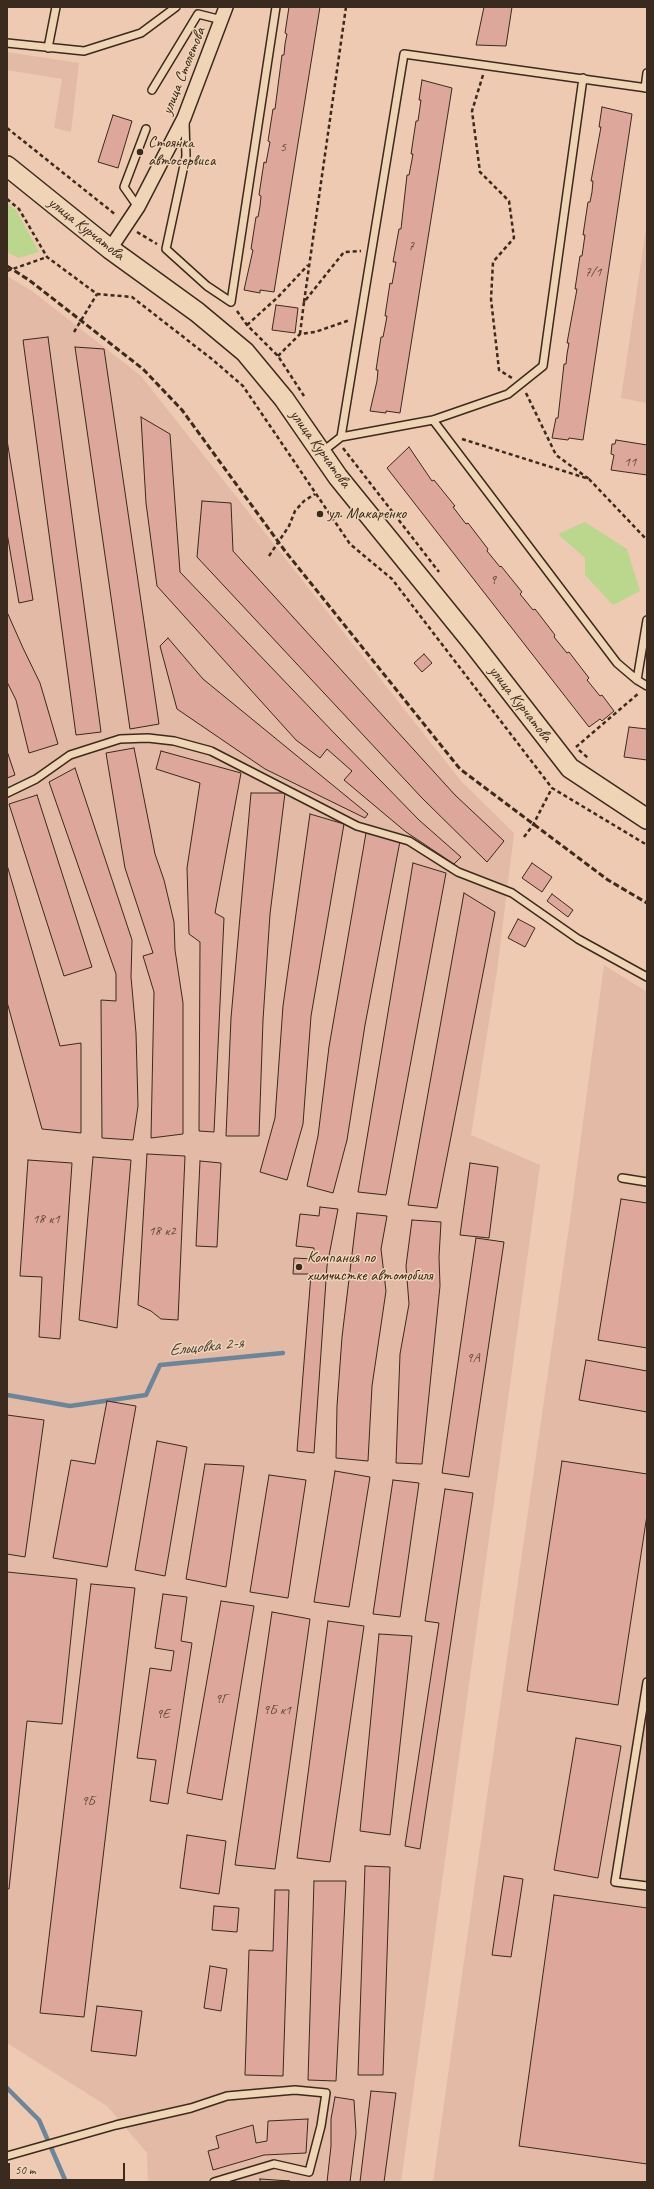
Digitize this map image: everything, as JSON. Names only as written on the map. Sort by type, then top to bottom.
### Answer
[{"type":"main road","name":"улица Курчатова","points":[[7,166],[110,249],[197,312],[245,352],[284,399],[338,477],[472,642],[570,768],[647,819]]},
{"type":"street","name":"улица Столетова","points":[[110,249],[138,207],[184,118],[226,7]]},
{"type":"lane","points":[[48,48],[56,7]]},
{"type":"lane","points":[[7,43],[84,51],[141,33],[176,7]]},
{"type":"lane","points":[[184,118],[186,156],[166,249],[207,286],[230,302],[276,7]]},
{"type":"lane","points":[[152,90],[198,14],[222,20]]},
{"type":"lane","points":[[341,437],[404,54],[646,88],[647,73]]},
{"type":"lane","points":[[321,452],[341,437],[433,420],[508,394],[543,366],[582,78]]},
{"type":"lane","points":[[138,207],[124,187],[146,129]]},
{"type":"lane","points":[[433,420],[617,663],[637,680],[646,685]]},
{"type":"lane","points":[[637,680],[647,620]]},
{"type":"lane","points":[[7,793],[36,779],[70,755],[120,739],[148,738],[174,742],[211,752],[357,826],[409,841],[458,872],[512,893],[578,938],[647,977]]},
{"type":"lane","points":[[622,1178],[647,1182]]},
{"type":"lane","points":[[647,1682],[615,1882],[647,1886]]},
{"type":"lane","points":[[7,2156],[116,2125],[191,2108],[228,2096],[295,2090],[326,2093],[321,2126],[309,2172],[274,2164],[214,2182]]},
{"type":"path","points":[[300,334],[308,265],[346,7]]},
{"type":"path","points":[[486,65],[472,111],[480,172],[509,201],[514,238],[493,262],[491,299],[499,370],[521,384],[556,454],[589,479],[647,540]]},
{"type":"path","points":[[7,128],[146,239]]},
{"type":"path","points":[[7,199],[19,209],[47,257],[97,294],[132,297],[213,360],[242,386],[350,544],[392,579],[552,788],[647,844]]},
{"type":"path","points":[[304,302],[344,252],[372,250]]},
{"type":"path","points":[[7,271],[47,257]]},
{"type":"path","points":[[247,325],[278,297],[308,265]]},
{"type":"path","points":[[74,332],[97,294]]},
{"type":"path","points":[[278,356],[300,334],[315,332],[361,316]]},
{"type":"path","points":[[443,433],[589,479]]},
{"type":"path","points":[[356,463],[442,576]]},
{"type":"path","points":[[269,556],[289,526],[295,511],[304,501],[315,494]]},
{"type":"path","points":[[576,747],[632,700],[646,685]]},
{"type":"path","points":[[571,742],[593,763]]},
{"type":"path","points":[[524,837],[533,825],[552,788]]},
{"type":"shaded area","points":[[7,52],[79,63],[71,132],[54,128],[62,79],[7,70]]},
{"type":"shaded area","points":[[647,222],[647,403],[621,398]]},
{"type":"shaded area","points":[[7,276],[32,291],[141,376],[461,781],[514,833],[497,971],[471,1135],[540,1165],[401,2182],[148,2182],[147,2153],[107,2106],[7,2043]]},
{"type":"shaded area","points":[[604,965],[647,992],[647,2182],[433,2182],[570,1220]]},
{"type":"green space","points":[[7,203],[16,210],[39,252],[18,258],[7,252]]},
{"type":"green space","points":[[585,522],[627,549],[640,591],[613,605],[585,575],[585,558],[558,534]]},
{"type":"building","points":[[289,7],[320,7],[274,292],[260,290],[260,293],[244,290],[253,250],[251,249],[256,217],[258,217],[260,206],[261,196],[259,195],[264,162],[266,163],[270,142],[268,141],[273,109],[275,109],[282,55],[284,55],[287,34],[285,33]]},
{"type":"building","points":[[484,7],[512,7],[506,46],[476,45]]},
{"type":"building","points":[[422,80],[452,88],[400,413],[370,411],[377,381],[378,370],[376,370],[381,337],[383,337],[387,316],[385,316],[390,283],[392,284],[396,262],[393,262],[399,229],[401,229],[407,175],[409,175],[413,154],[411,154],[416,121],[418,121]]},
{"type":"building","points":[[602,107],[632,114],[583,440],[552,438],[556,418],[558,418],[564,364],[566,364],[569,343],[567,343],[577,289],[575,289],[580,256],[582,256],[585,235],[583,235],[588,202],[590,202],[592,192],[593,181],[591,181],[601,127],[599,127]]},
{"type":"building","points":[[113,115],[132,121],[118,168],[98,162]]},
{"type":"building","points":[[276,305],[298,308],[295,333],[272,330]]},
{"type":"building","points":[[48,337],[101,732],[76,735],[23,340]]},
{"type":"building","points":[[75,347],[104,349],[159,724],[130,729]]},
{"type":"building","points":[[141,417],[170,434],[180,572],[419,820],[461,857],[454,864],[406,832],[344,780],[352,771],[327,749],[320,758],[296,740],[157,586],[146,503]]},
{"type":"building","points":[[7,440],[33,600],[19,603],[7,533]]},
{"type":"building","points":[[616,440],[647,445],[647,475],[611,470],[614,455],[611,454],[612,444],[615,444]]},
{"type":"building","points":[[409,447],[432,481],[434,480],[455,506],[453,507],[466,524],[468,523],[488,549],[487,551],[522,592],[520,594],[533,610],[535,609],[555,635],[554,637],[567,653],[569,652],[589,678],[587,680],[600,696],[602,695],[614,711],[602,721],[600,719],[589,727],[387,468]]},
{"type":"building","points":[[202,501],[231,503],[233,551],[455,795],[504,841],[487,862],[422,798],[197,557]]},
{"type":"building","points":[[7,612],[40,683],[58,744],[29,753],[16,700],[7,682]]},
{"type":"building","points":[[168,638],[203,679],[368,814],[365,818],[265,769],[177,709],[160,646]]},
{"type":"building","points":[[424,654],[432,663],[422,672],[414,663]]},
{"type":"building","points":[[629,727],[647,729],[647,760],[624,757]]},
{"type":"building","points":[[134,748],[155,854],[164,880],[174,922],[175,950],[183,1003],[183,1134],[151,1138],[154,992],[143,956],[153,953],[125,868],[106,753]]},
{"type":"building","points":[[7,751],[15,775],[7,778]]},
{"type":"building","points":[[161,751],[241,773],[215,913],[224,918],[214,1132],[199,1131],[200,942],[189,934],[187,868],[200,783],[156,769]]},
{"type":"building","points":[[75,768],[132,940],[131,977],[136,1033],[138,1106],[133,1140],[102,1138],[101,1000],[116,1001],[116,974],[49,782]]},
{"type":"building","points":[[251,793],[285,793],[270,914],[263,1020],[259,1136],[226,1136],[231,1018]]},
{"type":"building","points":[[37,795],[92,967],[64,976],[9,804]]},
{"type":"building","points":[[310,814],[344,824],[311,1016],[303,1124],[287,1180],[260,1172],[275,1118],[283,1006]]},
{"type":"building","points":[[366,833],[400,841],[365,1025],[347,1140],[333,1193],[307,1186],[318,1136],[329,1047]]},
{"type":"building","points":[[413,863],[446,873],[386,1195],[358,1192]]},
{"type":"building","points":[[532,863],[552,877],[542,892],[522,878]]},
{"type":"building","points":[[7,865],[60,1046],[81,1043],[81,1133],[42,1129],[7,1002]]},
{"type":"building","points":[[464,893],[495,912],[437,1208],[408,1205]]},
{"type":"building","points":[[552,894],[573,910],[568,917],[547,901]]},
{"type":"building","points":[[518,919],[535,928],[525,947],[508,938]]},
{"type":"building","points":[[147,1154],[185,1156],[178,1320],[161,1319],[151,1311],[138,1305]]},
{"type":"building","points":[[93,1157],[131,1160],[117,1328],[79,1320]]},
{"type":"building","points":[[28,1160],[72,1163],[60,1339],[39,1337],[42,1277],[20,1276]]},
{"type":"building","points":[[200,1161],[221,1163],[217,1247],[196,1246]]},
{"type":"building","points":[[470,1163],[498,1167],[489,1238],[460,1235]]},
{"type":"building","points":[[621,1199],[647,1203],[647,1348],[598,1340]]},
{"type":"building","points":[[320,1207],[338,1209],[327,1266],[314,1453],[297,1451],[311,1274],[293,1274],[294,1258],[313,1259],[314,1248],[296,1246],[300,1214],[319,1216]]},
{"type":"building","points":[[357,1213],[387,1216],[381,1249],[386,1291],[372,1386],[368,1461],[336,1458],[337,1406],[342,1337]]},
{"type":"building","points":[[412,1220],[441,1222],[439,1257],[440,1286],[422,1464],[396,1463],[400,1354],[409,1304],[406,1266]]},
{"type":"building","points":[[476,1238],[504,1242],[469,1477],[442,1473]]},
{"type":"building","points":[[586,1360],[647,1371],[647,1412],[579,1400]]},
{"type":"building","points":[[107,1401],[136,1406],[107,1567],[53,1558],[71,1460],[95,1464]]},
{"type":"building","points":[[7,1415],[44,1420],[25,1557],[7,1554]]},
{"type":"building","points":[[157,1441],[187,1447],[165,1576],[135,1570]]},
{"type":"building","points":[[562,1461],[647,1474],[647,1515],[618,1705],[527,1691]]},
{"type":"building","points":[[205,1464],[244,1466],[226,1587],[186,1579]]},
{"type":"building","points":[[335,1471],[370,1477],[349,1607],[314,1602]]},
{"type":"building","points":[[269,1475],[306,1480],[288,1598],[250,1592]]},
{"type":"building","points":[[393,1480],[419,1483],[400,1617],[373,1614]]},
{"type":"building","points":[[445,1489],[473,1493],[420,1849],[405,1846],[439,1623],[425,1621]]},
{"type":"building","points":[[7,1572],[77,1579],[62,1724],[27,1721],[9,1889],[7,1889]]},
{"type":"building","points":[[91,1584],[135,1588],[84,2017],[40,2013]]},
{"type":"building","points":[[163,1594],[187,1597],[181,1641],[192,1643],[168,1804],[150,1801],[156,1760],[137,1758],[150,1668],[171,1671],[174,1651],[155,1648]]},
{"type":"building","points":[[221,1601],[254,1606],[222,1800],[187,1793]]},
{"type":"building","points":[[272,1612],[310,1619],[275,1869],[235,1865]]},
{"type":"building","points":[[328,1621],[364,1626],[330,1862],[297,1858]]},
{"type":"building","points":[[379,1634],[412,1636],[390,1835],[360,1831]]},
{"type":"building","points":[[576,1738],[621,1746],[598,1878],[554,1870]]},
{"type":"building","points":[[187,1835],[226,1841],[219,1894],[180,1888]]},
{"type":"building","points":[[365,1866],[390,1867],[383,2075],[358,2075]]},
{"type":"building","points":[[504,1876],[523,1879],[511,1957],[492,1955]]},
{"type":"building","points":[[314,1881],[346,1881],[336,2081],[308,2080]]},
{"type":"building","points":[[275,1890],[289,1890],[283,2076],[245,2075],[249,1950],[273,1951]]},
{"type":"building","points":[[554,1895],[647,1908],[647,2164],[519,2146]]},
{"type":"building","points":[[214,1906],[239,1908],[237,1932],[212,1930]]},
{"type":"building","points":[[210,1966],[227,1969],[221,2011],[204,2008]]},
{"type":"building","points":[[97,2006],[142,2011],[136,2056],[91,2051]]},
{"type":"building","points":[[371,2091],[396,2093],[384,2182],[360,2182]]},
{"type":"building","points":[[335,2097],[354,2100],[356,2133],[350,2182],[327,2182],[331,2146],[331,2119]]},
{"type":"building","points":[[308,2119],[306,2153],[264,2155],[213,2170],[208,2151],[219,2148],[216,2136],[253,2125],[256,2143],[267,2141],[268,2121]]},
{"type":"building","points":[[260,2179],[290,2181],[260,2182]]},
{"type":"waterway","name":"Ельцовка 2-я","points":[[7,1395],[70,1406],[146,1395],[160,1365],[283,1353]]},
{"type":"waterway","name":"Ельцовка 2-я","points":[[7,2088],[39,2120],[66,2182]]},
{"type":"railway","points":[[7,266],[29,280],[143,369],[182,410],[285,551],[460,769],[608,880],[647,903]]},
{"type":"place","name":"Стоянка автосервиса","points":[[140,152]]},
{"type":"place","name":"ул. Макаренко","points":[[320,514]]},
{"type":"place","name":"Компания по химчистке автомобиля","points":[[299,1267]]}]
